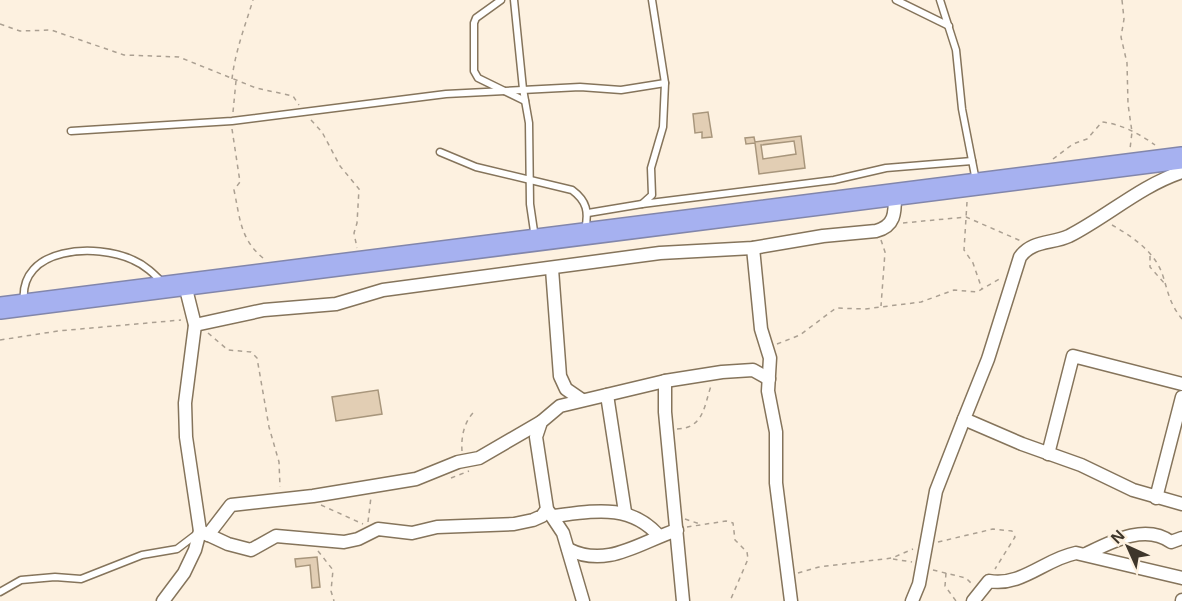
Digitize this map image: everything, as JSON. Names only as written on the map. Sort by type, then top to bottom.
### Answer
[{"type":"highway","points":[[0,308],[536,240],[586,224],[895,196],[1128,165],[1178,163]]},
{"type":"street","points":[[912,601],[919,584],[936,491],[988,359],[1020,257],[1030,246],[1066,237],[1101,219],[1178,163]]},
{"type":"street","points":[[198,324],[264,310],[336,304],[383,290],[552,270],[660,253],[753,248],[823,236],[876,231],[890,225],[895,210],[895,196]]},
{"type":"street","points":[[753,248],[761,329],[771,358],[770,405],[776,441],[777,496],[791,601]]},
{"type":"street","points":[[552,270],[560,406]]},
{"type":"street","points":[[176,286],[198,324],[185,404],[186,437],[204,533]]},
{"type":"street","points":[[1048,454],[1073,356],[1182,384]]},
{"type":"street","points":[[163,601],[184,573],[204,533],[231,505],[313,496],[416,479],[458,462],[479,458],[541,422],[560,406],[582,400],[665,381],[722,372],[753,370],[763,373],[769,379]]},
{"type":"street","points":[[560,376],[566,389],[582,400]]},
{"type":"street","points":[[665,381],[667,428],[683,601]]},
{"type":"street","points":[[607,396],[625,512]]},
{"type":"street","points":[[1156,498],[1182,397]]},
{"type":"street","points":[[964,419],[1156,498],[1182,504]]},
{"type":"street","points":[[541,422],[536,437],[537,451],[550,512],[568,549],[583,601]]},
{"type":"street","points":[[204,533],[228,544],[251,550],[276,536],[344,542],[358,539],[378,529],[412,533],[437,527],[514,525],[550,512],[625,512],[644,521],[659,536]]},
{"type":"street","points":[[568,549],[580,555],[601,557],[616,555],[677,530]]},
{"type":"street","points":[[1086,554],[1114,540],[1136,535],[1161,535],[1171,542],[1178,542],[1182,538]]},
{"type":"street","points":[[974,599],[989,581],[1004,584],[1060,557],[1077,553],[1182,578]]},
{"type":"lane","points":[[501,0],[476,18],[472,35],[474,71],[478,78],[525,101]]},
{"type":"lane","points":[[514,0],[522,89],[531,150],[530,204],[536,240]]},
{"type":"lane","points":[[642,204],[652,195],[651,168],[663,127],[665,83],[652,0]]},
{"type":"lane","points":[[896,0],[949,26]]},
{"type":"lane","points":[[940,0],[956,50],[962,109],[976,185]]},
{"type":"lane","points":[[71,131],[305,114],[446,94],[580,87],[621,90],[665,83]]},
{"type":"lane","points":[[440,152],[476,167],[530,182],[572,190],[585,202],[586,224],[642,204],[834,180],[886,168],[972,161]]},
{"type":"lane","points":[[24,305],[24,287],[30,273],[48,258],[65,252],[94,252],[132,259],[176,286]]},
{"type":"lane","points":[[0,592],[21,580],[55,577],[81,579],[142,555],[171,551],[204,533]]},
{"type":"path","points":[[231,79],[234,59],[240,47],[253,0]]},
{"type":"path","points":[[1122,0],[1124,19],[1121,37],[1127,63],[1128,104],[1132,132],[1128,165]]},
{"type":"path","points":[[0,24],[20,31],[51,30],[115,53],[179,57],[236,81],[292,96],[322,132],[340,166],[359,189],[354,233],[358,243],[357,264]]},
{"type":"path","points":[[236,81],[232,121],[240,182],[234,190],[240,226],[255,252],[287,273]]},
{"type":"path","points":[[1035,176],[1049,161],[1073,144],[1087,139],[1102,122],[1113,123],[1149,141],[1178,163]]},
{"type":"path","points":[[890,225],[966,217],[1030,246]]},
{"type":"path","points":[[966,217],[964,250],[973,263],[982,290]]},
{"type":"path","points":[[1101,219],[1134,238],[1150,255],[1161,271],[1170,303],[1182,319]]},
{"type":"path","points":[[876,231],[885,252],[881,306]]},
{"type":"path","points":[[1150,255],[1150,267],[1165,285]]},
{"type":"path","points":[[768,346],[800,335],[836,308],[921,302],[954,290],[972,292],[982,290],[1017,267]]},
{"type":"path","points":[[0,340],[135,323],[187,320],[198,324],[228,350],[251,352],[257,358],[269,427],[279,462],[279,485],[283,500]]},
{"type":"path","points":[[667,428],[688,428],[701,418],[712,383],[722,372]]},
{"type":"path","points":[[458,462],[466,422],[475,411]]},
{"type":"path","points":[[313,496],[330,511],[369,526],[370,504],[375,485]]},
{"type":"path","points":[[676,516],[701,524]]},
{"type":"path","points":[[677,530],[701,524],[730,521],[737,544],[748,555],[748,564],[730,601]]},
{"type":"path","points":[[892,558],[926,543],[993,529],[1012,531],[1015,537],[1013,543],[989,581]]},
{"type":"path","points":[[306,539],[333,570],[331,591],[334,601]]},
{"type":"path","points":[[788,577],[819,567],[892,558],[922,563],[966,578],[971,583],[974,599]]},
{"type":"path","points":[[946,573],[945,586],[957,601]]},
{"type":"building","points":[[708,112],[712,137],[702,138],[702,132],[695,133],[693,114]]},
{"type":"building","points":[[801,136],[805,168],[759,174],[755,143],[746,144],[745,138],[754,137],[755,142]],"holes":[[[794,141],[796,154],[763,159],[761,145]]]},
{"type":"building","points":[[378,390],[382,414],[336,421],[332,397]]},
{"type":"building","points":[[317,557],[320,587],[312,588],[310,565],[296,567],[295,559]]}]
